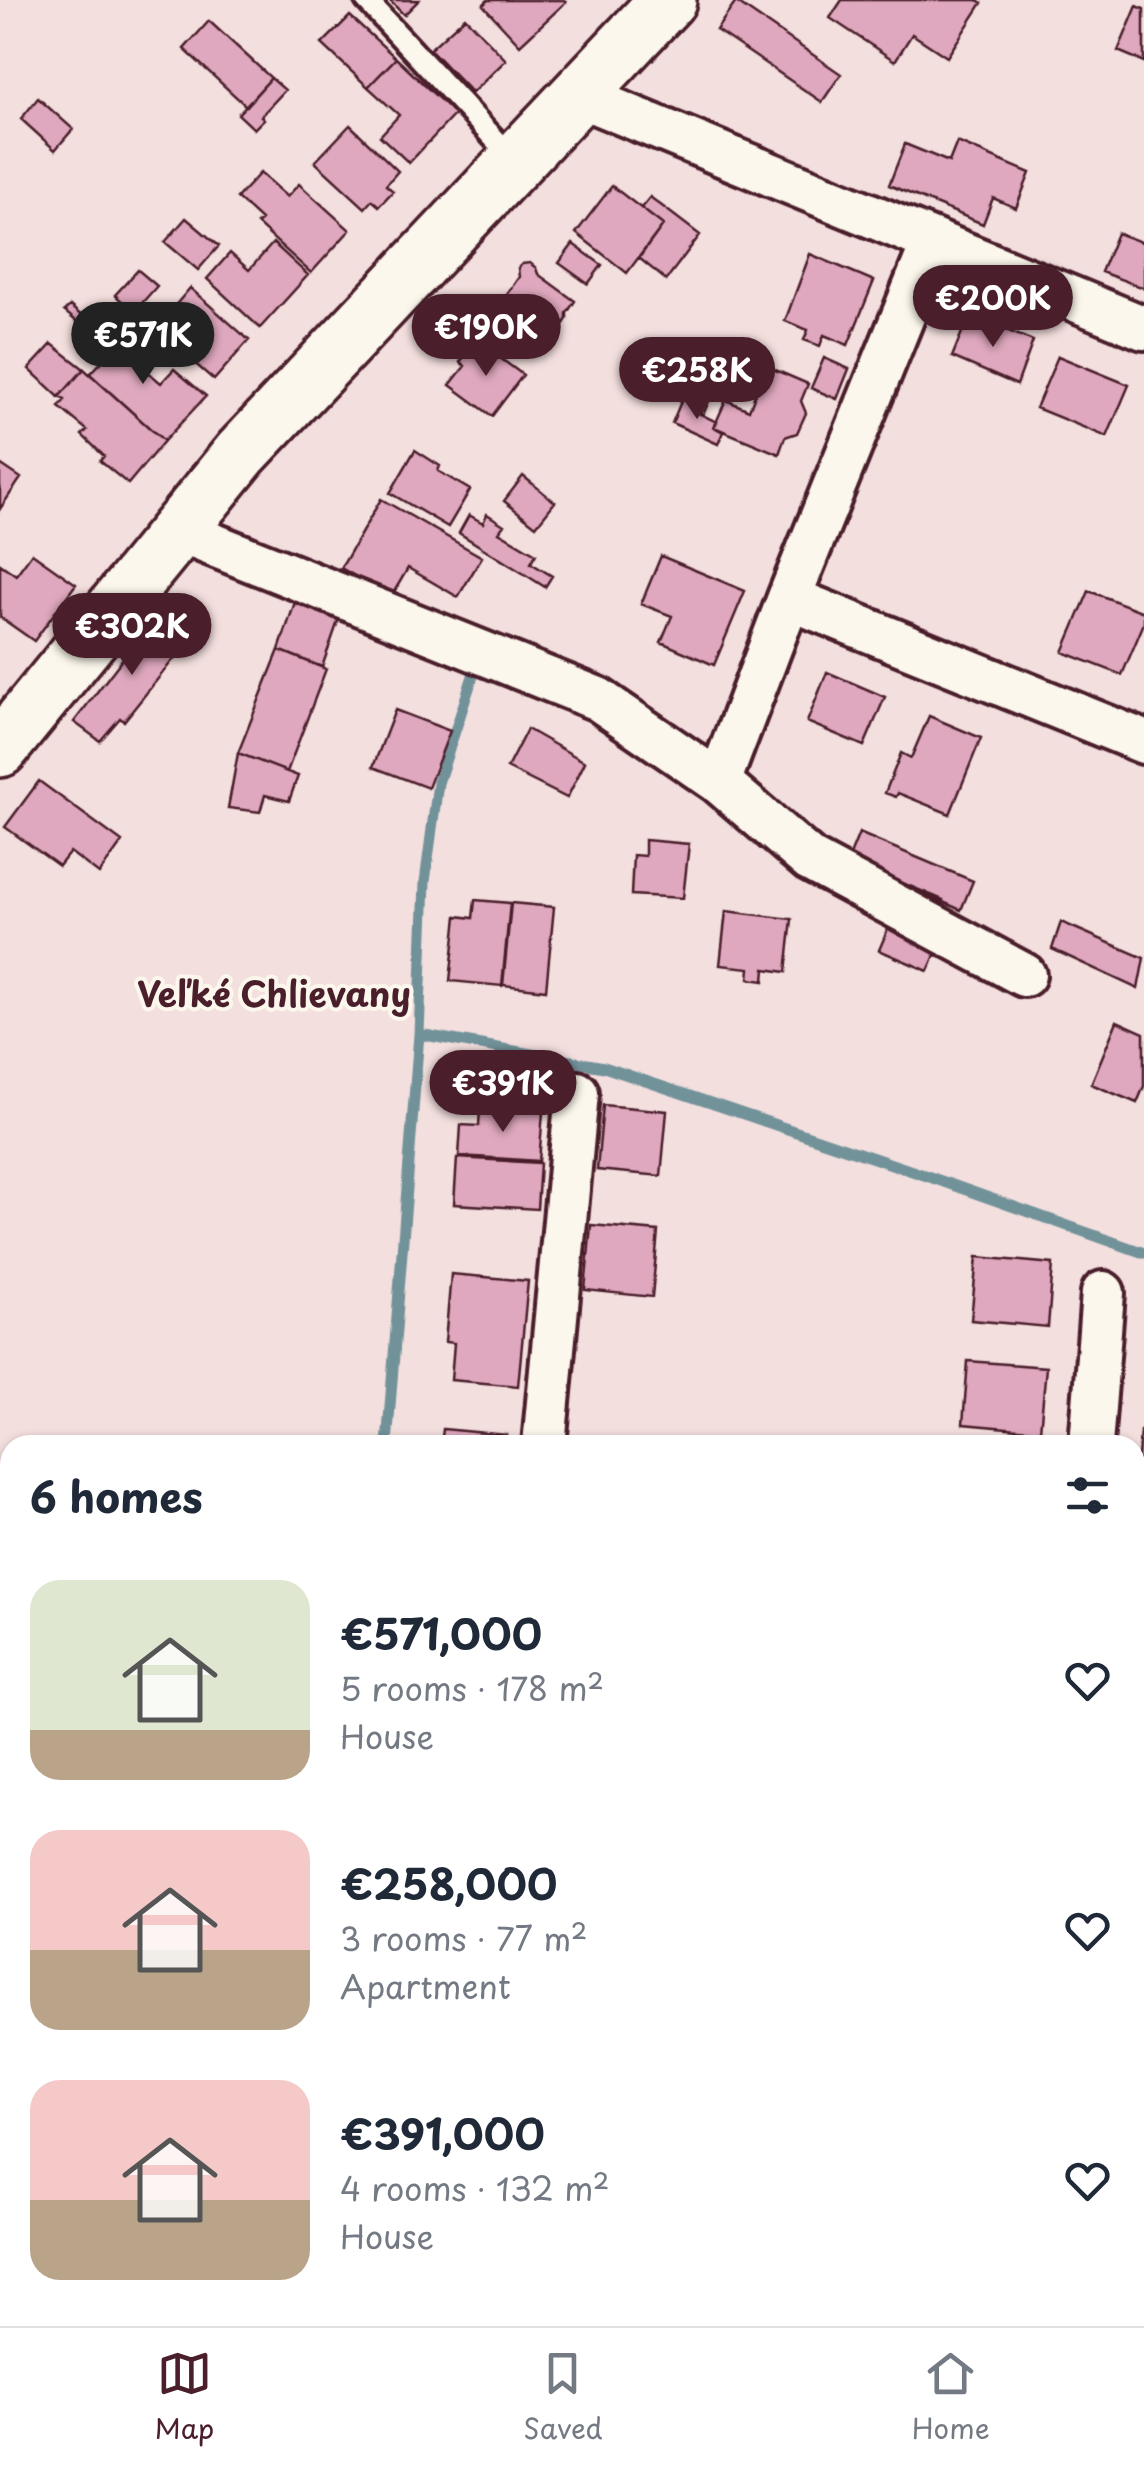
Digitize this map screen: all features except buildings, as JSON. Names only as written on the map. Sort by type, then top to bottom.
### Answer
[{"type":"street","points":[[0,749],[240,453],[578,95],[646,8]]},
{"type":"street","points":[[578,95],[1144,328]]},
{"type":"street","points":[[719,782],[933,242]]},
{"type":"street","points":[[179,532],[598,699],[719,782],[810,860],[1024,975]]},
{"type":"street","points":[[789,598],[1144,742]]},
{"type":"street","points":[[545,1435],[577,1093]]},
{"type":"street","points":[[1091,1435],[1103,1293]]},
{"type":"lane","points":[[366,0],[516,162]]},
{"type":"waterway","points":[[388,1435],[419,1034],[425,882],[438,783],[473,676]]},
{"type":"waterway","points":[[419,1034],[604,1067],[1144,1253]]},
{"type":"district","name":"Veľké Chlievany","points":[[274,995]]}]
